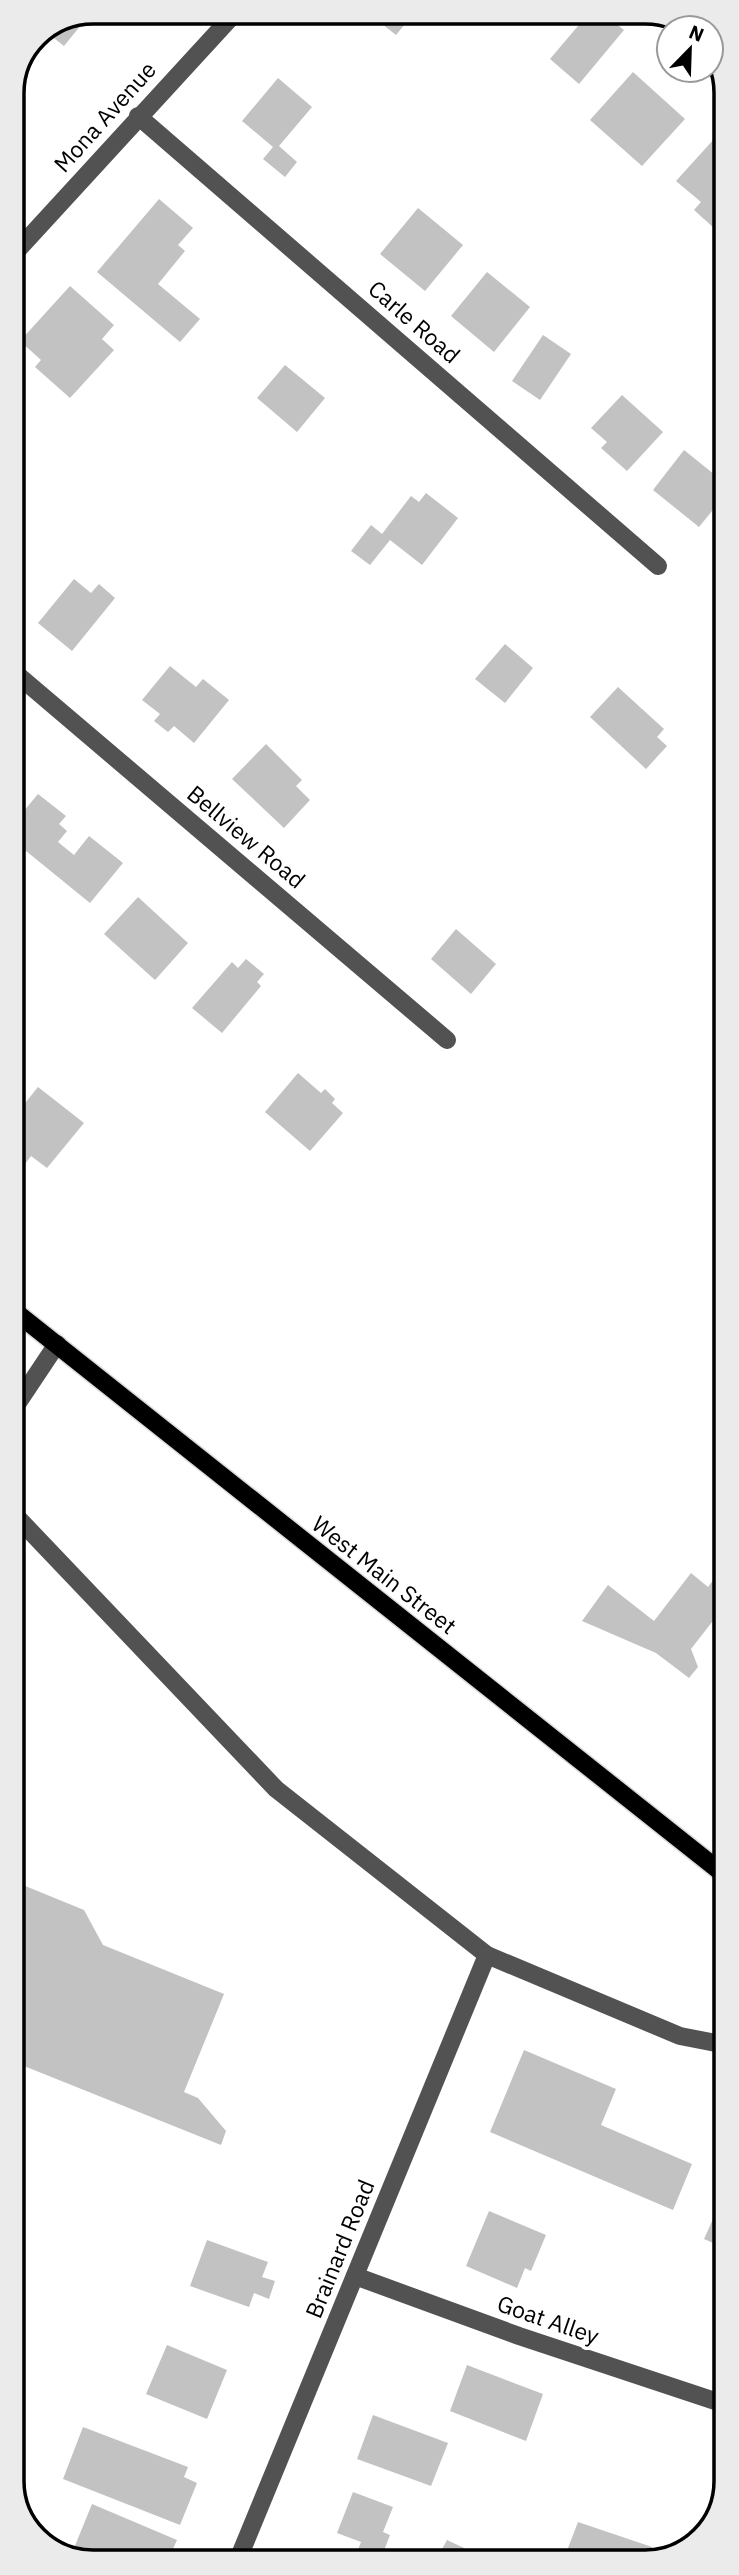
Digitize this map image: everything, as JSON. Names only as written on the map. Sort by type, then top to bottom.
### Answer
[{"type":"main road","name":"West Main Street","points":[[24,1318],[714,1866]]},
{"type":"street","name":"Mona Avenue","points":[[24,243],[224,24]]},
{"type":"street","name":"Carle Road","points":[[138,116],[658,566]]},
{"type":"street","name":"Bellview Road","points":[[24,680],[447,1040]]},
{"type":"street","points":[[24,1394],[57,1344]]},
{"type":"street","points":[[24,1525],[276,1790],[488,1955],[680,2036],[714,2043]]},
{"type":"street","name":"Brainard Road","points":[[243,2550],[488,1955]]},
{"type":"street","name":"Goat Alley","points":[[355,2276],[530,2340],[714,2401]]},
{"type":"building","points":[[383,25],[405,25],[396,35]]},
{"type":"building","points":[[579,25],[618,25],[624,30],[579,84],[550,59]]},
{"type":"building","points":[[80,26],[64,46],[53,38]]},
{"type":"building","points":[[633,72],[685,119],[642,166],[590,120]]},
{"type":"building","points":[[278,78],[312,107],[279,146],[297,162],[285,177],[263,159],[273,147],[242,121]]},
{"type":"building","points":[[714,139],[714,228],[694,210],[701,202],[676,181]]},
{"type":"building","points":[[159,199],[193,228],[178,245],[185,251],[158,284],[200,319],[180,342],[97,272]]},
{"type":"building","points":[[418,208],[463,245],[425,291],[380,254]]},
{"type":"building","points":[[487,272],[530,307],[494,352],[451,316]]},
{"type":"building","points":[[70,286],[114,325],[102,339],[114,350],[70,398],[35,367],[41,360],[24,345],[24,337]]},
{"type":"building","points":[[543,335],[571,354],[540,400],[512,381]]},
{"type":"building","points":[[285,365],[325,398],[297,432],[257,398]]},
{"type":"building","points":[[622,395],[663,432],[627,471],[601,448],[607,442],[591,428]]},
{"type":"building","points":[[684,450],[714,474],[714,509],[699,527],[653,490]]},
{"type":"building","points":[[426,493],[458,518],[422,565],[390,540],[370,565],[351,551],[371,525],[382,534],[411,496],[419,502]]},
{"type":"building","points":[[74,579],[91,593],[99,584],[115,598],[72,651],[38,623]]},
{"type":"building","points":[[505,644],[533,668],[505,703],[475,679]]},
{"type":"building","points":[[170,666],[196,687],[203,679],[229,700],[194,743],[174,726],[168,732],[154,721],[160,714],[142,700]]},
{"type":"building","points":[[618,687],[664,729],[657,737],[667,746],[646,769],[590,717]]},
{"type":"building","points":[[266,744],[302,780],[296,786],[310,800],[284,828],[232,779]]},
{"type":"building","points":[[38,794],[66,816],[59,824],[67,831],[58,842],[74,855],[89,836],[123,863],[90,903],[26,851],[24,853],[24,811]]},
{"type":"building","points":[[138,897],[188,943],[155,980],[104,934]]},
{"type":"building","points":[[456,929],[496,964],[471,994],[431,959]]},
{"type":"building","points":[[246,959],[264,974],[257,982],[261,986],[222,1033],[192,1008],[232,962],[238,968]]},
{"type":"building","points":[[298,1073],[321,1093],[325,1089],[335,1099],[332,1103],[343,1113],[310,1151],[265,1112]]},
{"type":"building","points":[[38,1087],[84,1123],[47,1168],[31,1156],[24,1163],[24,1104]]},
{"type":"building","points":[[691,1573],[708,1587],[714,1579],[714,1619],[691,1649],[698,1667],[689,1678],[656,1653],[582,1621],[608,1585],[654,1621]]},
{"type":"building","points":[[24,1885],[84,1910],[103,1945],[224,1994],[184,2092],[198,2098],[226,2131],[221,2145],[24,2066]]},
{"type":"building","points":[[524,2050],[616,2089],[601,2125],[692,2164],[673,2210],[490,2132]]},
{"type":"building","points":[[489,2211],[546,2235],[531,2271],[525,2268],[517,2288],[466,2266]]},
{"type":"building","points":[[714,2217],[714,2243],[704,2239]]},
{"type":"building","points":[[207,2240],[268,2262],[262,2277],[275,2281],[269,2299],[254,2293],[249,2307],[190,2286]]},
{"type":"building","points":[[167,2345],[227,2370],[207,2419],[146,2394]]},
{"type":"building","points":[[467,2365],[543,2394],[526,2441],[450,2411]]},
{"type":"building","points":[[373,2415],[448,2443],[431,2486],[357,2459]]},
{"type":"building","points":[[83,2427],[188,2467],[184,2477],[197,2483],[180,2525],[63,2479]]},
{"type":"building","points":[[353,2492],[393,2507],[383,2532],[390,2535],[384,2550],[358,2550],[361,2542],[337,2533]]},
{"type":"building","points":[[92,2504],[177,2540],[172,2550],[89,2550],[74,2547]]},
{"type":"building","points":[[578,2522],[652,2547],[646,2550],[567,2550]]},
{"type":"building","points":[[447,2540],[464,2548],[463,2550],[442,2550]]}]
